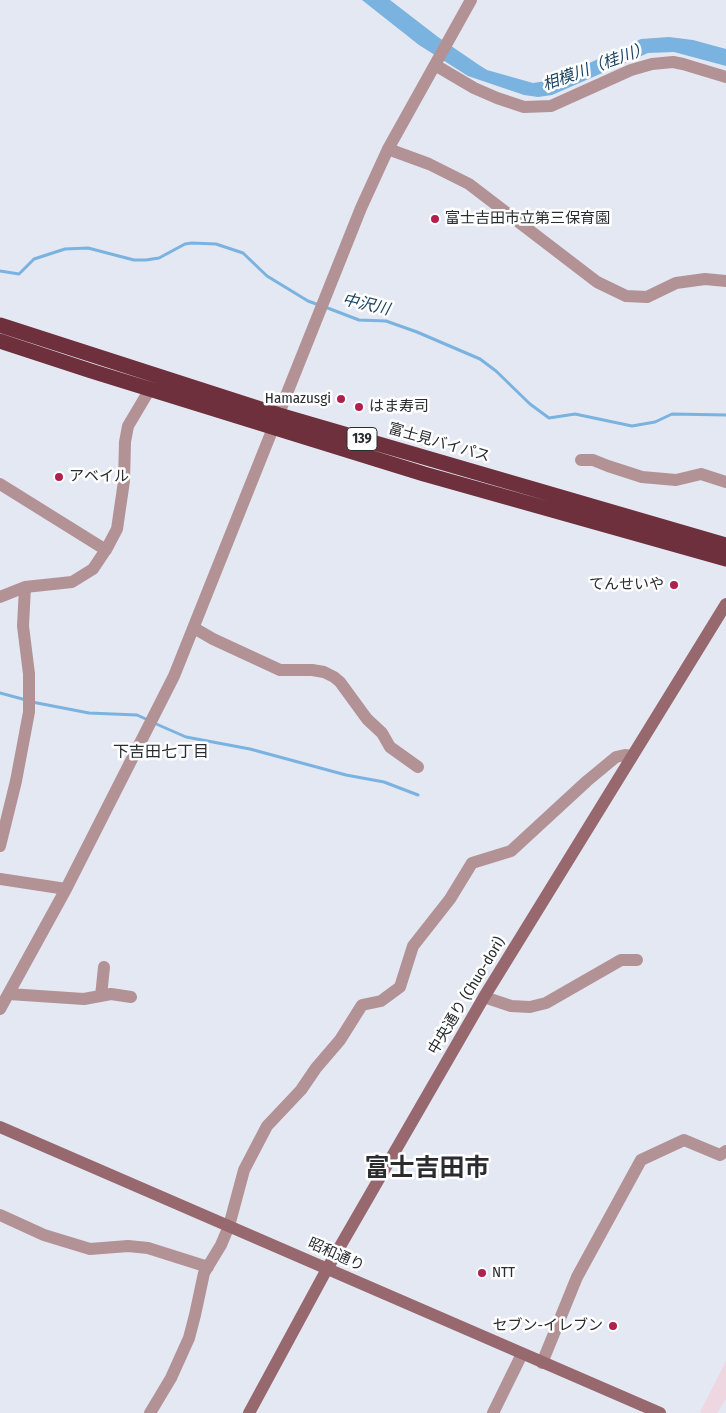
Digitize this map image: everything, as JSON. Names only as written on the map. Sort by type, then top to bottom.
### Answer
[{"type":"highway","name":"富士見バイパス","points":[[0,325],[424,474],[726,559]]},
{"type":"highway","name":"富士見バイパス","points":[[0,341],[150,389],[726,545]]},
{"type":"street","points":[[0,1009],[66,889],[174,676],[360,208],[388,149],[471,0]]},
{"type":"street","points":[[435,65],[474,88],[524,107],[551,106],[563,102],[631,70],[652,64],[673,62],[726,77]]},
{"type":"street","points":[[388,149],[429,164],[469,184],[597,282],[626,296],[648,297],[676,283],[705,279],[726,281]]},
{"type":"street","points":[[0,597],[26,587],[72,582],[93,569],[117,530],[124,481],[128,426],[150,389]]},
{"type":"street","points":[[581,460],[594,460],[642,477],[676,480],[701,474],[726,482]]},
{"type":"street","points":[[0,484],[106,550]]},
{"type":"street","points":[[0,846],[16,781],[29,712],[29,674],[23,626],[26,587]]},
{"type":"street","name":"中央通り (Chuo-dori)","points":[[249,1413],[327,1269],[484,997],[726,604]]},
{"type":"street","points":[[194,628],[213,639],[280,670],[312,670],[324,672],[334,677],[340,682],[366,719],[382,733],[390,747],[418,766]]},
{"type":"street","points":[[150,1413],[171,1378],[188,1338],[204,1273],[229,1226],[244,1170],[267,1126],[301,1090],[316,1068],[340,1040],[362,1005],[380,1001],[400,987],[413,946],[450,899],[472,863],[511,851],[610,761],[616,757],[632,756]]},
{"type":"street","points":[[0,879],[66,889]]},
{"type":"street","points":[[484,997],[511,1006],[530,1008],[546,1003],[621,960],[637,960]]},
{"type":"street","points":[[101,996],[104,967]]},
{"type":"street","points":[[9,994],[84,999],[111,994],[131,997]]},
{"type":"street","name":"昭和通り","points":[[0,1127],[660,1413]]},
{"type":"street","points":[[542,1363],[577,1277],[641,1160],[684,1140],[720,1155],[726,1151]]},
{"type":"street","points":[[0,1215],[44,1235],[90,1249],[128,1246],[148,1248],[208,1267]]},
{"type":"street","points":[[493,1413],[522,1354]]},
{"type":"shaded area","points":[[726,1361],[726,1399],[717,1413],[702,1413],[700,1412]]},
{"type":"water","name":"相模川（桂川）","points":[[362,0],[390,0],[438,37],[487,70],[533,83],[553,80],[641,39],[669,37],[693,40],[726,49],[726,66],[674,52],[648,53],[552,95],[538,97],[524,95],[468,76],[419,45]]},
{"type":"waterway","name":"中沢川","points":[[0,271],[19,274],[34,259],[65,249],[88,248],[134,260],[146,260],[159,258],[185,244],[216,244],[243,253],[267,276],[308,301],[319,305]]},
{"type":"waterway","name":"中沢川","points":[[325,307],[359,320],[386,321],[480,359],[496,371],[530,404],[549,418],[575,414],[632,426],[655,422],[672,414],[726,415]]},
{"type":"waterway","points":[[0,693],[26,700]]},
{"type":"waterway","points":[[32,702],[89,713],[137,715],[148,720]]},
{"type":"waterway","points":[[154,723],[186,737],[250,749],[346,775],[384,782],[418,795]]},
{"type":"place","name":"富士吉田市立第三保育園","points":[[435,219]]},
{"type":"place","name":"Hamazusgi","points":[[341,399]]},
{"type":"place","name":"はま寿司","points":[[359,407]]},
{"type":"place","name":"アベイル","points":[[59,477]]},
{"type":"place","name":"てんせいや","points":[[674,585]]},
{"type":"place","name":"NTT","points":[[482,1273]]},
{"type":"place","name":"セブン-イレブン","points":[[613,1326]]},
{"type":"district","name":"下吉田七丁目","points":[[161,753]]},
{"type":"district","name":"富士吉田市","points":[[427,1169]]}]
